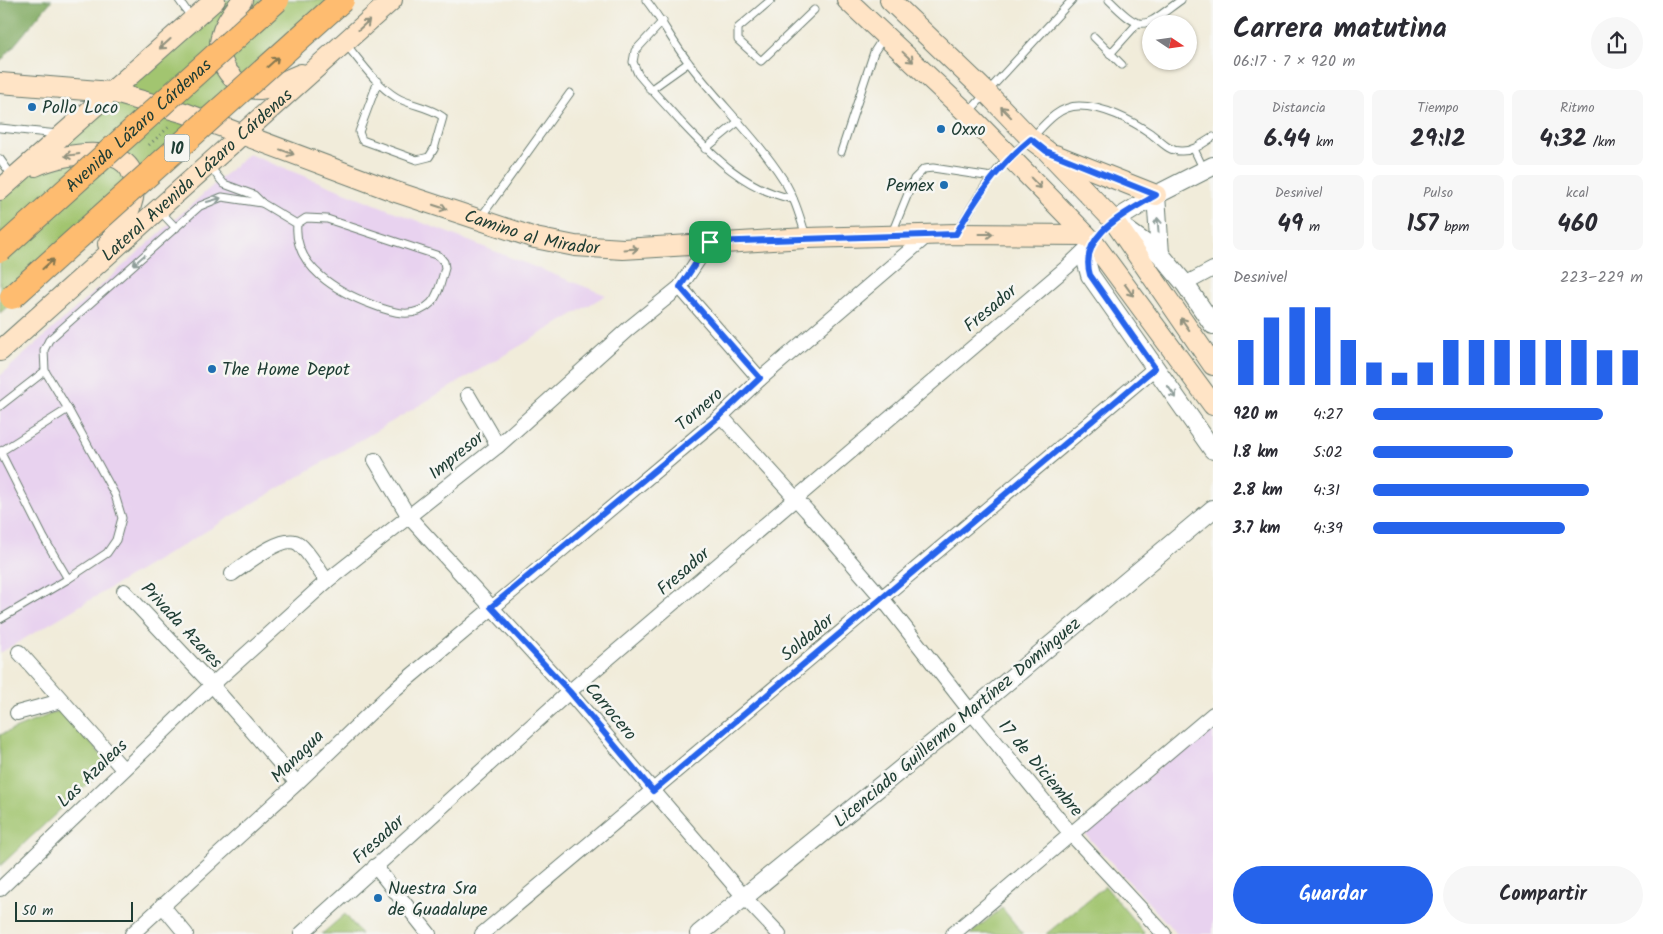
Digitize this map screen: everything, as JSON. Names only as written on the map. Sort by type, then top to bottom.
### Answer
[{"type":"highway","name":"Avenida Lázaro Cárdenas","points":[[0,250],[277,0]]},
{"type":"highway","name":"10","points":[[12,297],[342,0]]},
{"type":"main road","points":[[5,185],[215,0]]},
{"type":"main road","points":[[242,0],[230,17],[220,39],[221,55],[229,75],[246,86],[260,89],[276,85],[320,64]]},
{"type":"main road","name":"Lateral Avenida Lázaro Cárdenas","points":[[0,351],[392,0]]},
{"type":"main road","points":[[847,0],[968,114],[1089,238],[1213,405]]},
{"type":"main road","points":[[890,0],[986,92],[1031,139],[1046,151],[1114,221],[1213,364]]},
{"type":"main road","name":"Camino al Mirador","points":[[0,83],[112,92],[185,113],[396,192],[479,220],[535,238],[575,246],[623,249],[710,242],[956,234],[1089,238]]},
{"type":"main road","points":[[1046,151],[1156,195]]},
{"type":"main road","points":[[5,185],[35,166],[54,158],[93,153],[108,155],[127,166],[134,179],[131,206],[122,224],[93,266]]},
{"type":"main road","points":[[1089,238],[1114,221]]},
{"type":"street","points":[[1209,168],[1156,195],[1114,221],[1160,254],[1185,284],[1213,325]]},
{"type":"street","points":[[1156,195],[1160,254]]},
{"type":"street","name":"Tornero","points":[[491,607],[720,416],[760,378],[928,235]]},
{"type":"street","points":[[1089,238],[1087,264],[1090,275],[1213,450]]},
{"type":"street","name":"Fresador","points":[[301,934],[570,692],[1067,267],[1089,238]]},
{"type":"street","name":"Impresor","points":[[212,685],[327,581],[498,446],[628,329],[680,287],[710,242]]},
{"type":"street","points":[[1185,284],[1213,269]]},
{"type":"street","points":[[680,287],[760,378]]},
{"type":"street","name":"Soldador","points":[[482,934],[1155,368]]},
{"type":"street","points":[[468,395],[498,446]]},
{"type":"street","name":"17 de Diciembre","points":[[720,416],[796,499],[882,598],[971,712],[1071,834],[1164,934]]},
{"type":"street","name":"Carrocero","points":[[375,460],[409,517],[570,692],[745,898],[779,934]]},
{"type":"street","name":"Licenciado Guillermo Martínez Domínguez","points":[[700,934],[971,712],[1213,509]]},
{"type":"street","points":[[232,574],[280,542],[290,540],[298,544],[327,581]]},
{"type":"street","name":"Privada Azares","points":[[124,591],[212,685],[297,783]]},
{"type":"street","name":"Managua","points":[[132,934],[297,783],[364,717],[491,607]]},
{"type":"street","points":[[19,652],[123,769]]},
{"type":"street","name":"Las Azaleas","points":[[0,889],[212,685]]},
{"type":"street","points":[[17,714],[61,701]]},
{"type":"street","points":[[954,934],[1213,714]]},
{"type":"street","points":[[376,866],[429,934]]},
{"type":"street","points":[[162,905],[186,934]]},
{"type":"lane","points":[[178,0],[193,20]]},
{"type":"lane","points":[[646,0],[663,21],[688,63],[739,121],[784,180],[799,213],[806,238]]},
{"type":"lane","points":[[771,0],[738,28],[738,40],[761,61],[814,10]]},
{"type":"lane","points":[[968,114],[986,92],[1072,0]]},
{"type":"lane","points":[[1109,0],[1129,20],[1137,24],[1147,24],[1181,0]]},
{"type":"lane","points":[[663,21],[635,51],[632,62],[650,90],[704,148],[735,174],[772,195],[793,200]]},
{"type":"lane","points":[[1110,54],[1137,24]]},
{"type":"lane","points":[[841,152],[874,52],[885,36]]},
{"type":"lane","points":[[1094,37],[1122,65]]},
{"type":"lane","points":[[345,42],[378,82],[396,98],[437,112],[443,117],[434,149],[429,158],[416,160],[362,140],[359,132],[378,82]]},
{"type":"lane","points":[[650,90],[688,63]]},
{"type":"lane","points":[[479,220],[570,94]]},
{"type":"lane","points":[[956,234],[992,177],[1010,156],[1031,139],[1044,122],[1077,105],[1094,107],[1118,116],[1149,133],[1168,148],[1181,152],[1194,149],[1213,137]]},
{"type":"lane","points":[[704,148],[739,121]]},
{"type":"lane","points":[[0,128],[64,134]]},
{"type":"lane","points":[[1194,149],[1209,168]]},
{"type":"lane","points":[[0,160],[5,185]]},
{"type":"lane","points":[[208,164],[224,184],[254,195],[262,203],[297,224]]},
{"type":"lane","points":[[891,236],[914,179],[924,170],[933,168],[992,177]]},
{"type":"lane","points":[[0,619],[68,579],[107,553],[116,540],[122,518],[115,495],[45,371],[44,350],[49,340],[200,206],[215,198],[231,197],[251,203],[262,203]]},
{"type":"lane","points":[[158,209],[176,228]]},
{"type":"lane","points":[[306,218],[327,219],[434,253],[442,258],[445,268],[434,300],[418,311],[393,312],[336,289],[322,278],[304,255],[297,238],[297,224],[306,218]]},
{"type":"lane","points":[[0,406],[45,371]]},
{"type":"lane","points":[[68,409],[0,452],[44,538],[68,579]]},
{"type":"shaded area","points":[[248,154],[606,295],[0,653],[0,376]]},
{"type":"shaded area","points":[[1213,719],[1213,934],[1177,934],[1085,834]]},
{"type":"green space","points":[[0,0],[52,0],[1,61],[0,61]]},
{"type":"green space","points":[[219,0],[352,0],[0,313],[0,200],[112,95]]},
{"type":"green space","points":[[63,709],[109,764],[0,866],[0,735]]},
{"type":"green space","points":[[1105,886],[1145,934],[1046,934]]},
{"type":"green space","points":[[1002,908],[1023,934],[970,934]]},
{"type":"green space","points":[[345,914],[361,934],[322,934]]},
{"type":"place","name":"Pollo Loco","points":[[32,107]]},
{"type":"place","name":"Oxxo","points":[[941,129]]},
{"type":"place","name":"Pemex","points":[[944,185]]},
{"type":"place","name":"The Home Depot","points":[[212,369]]},
{"type":"place","name":"Nuestra Sra de Guadalupe","points":[[378,898]]},
{"type":"route","points":[[1031,139],[1046,151],[1156,195],[1114,221],[1093,242],[1087,264],[1090,275],[1155,368],[653,791],[570,692],[491,607],[720,416],[760,378],[680,287],[710,242],[956,234],[992,177],[1010,156],[1031,139]]}]
